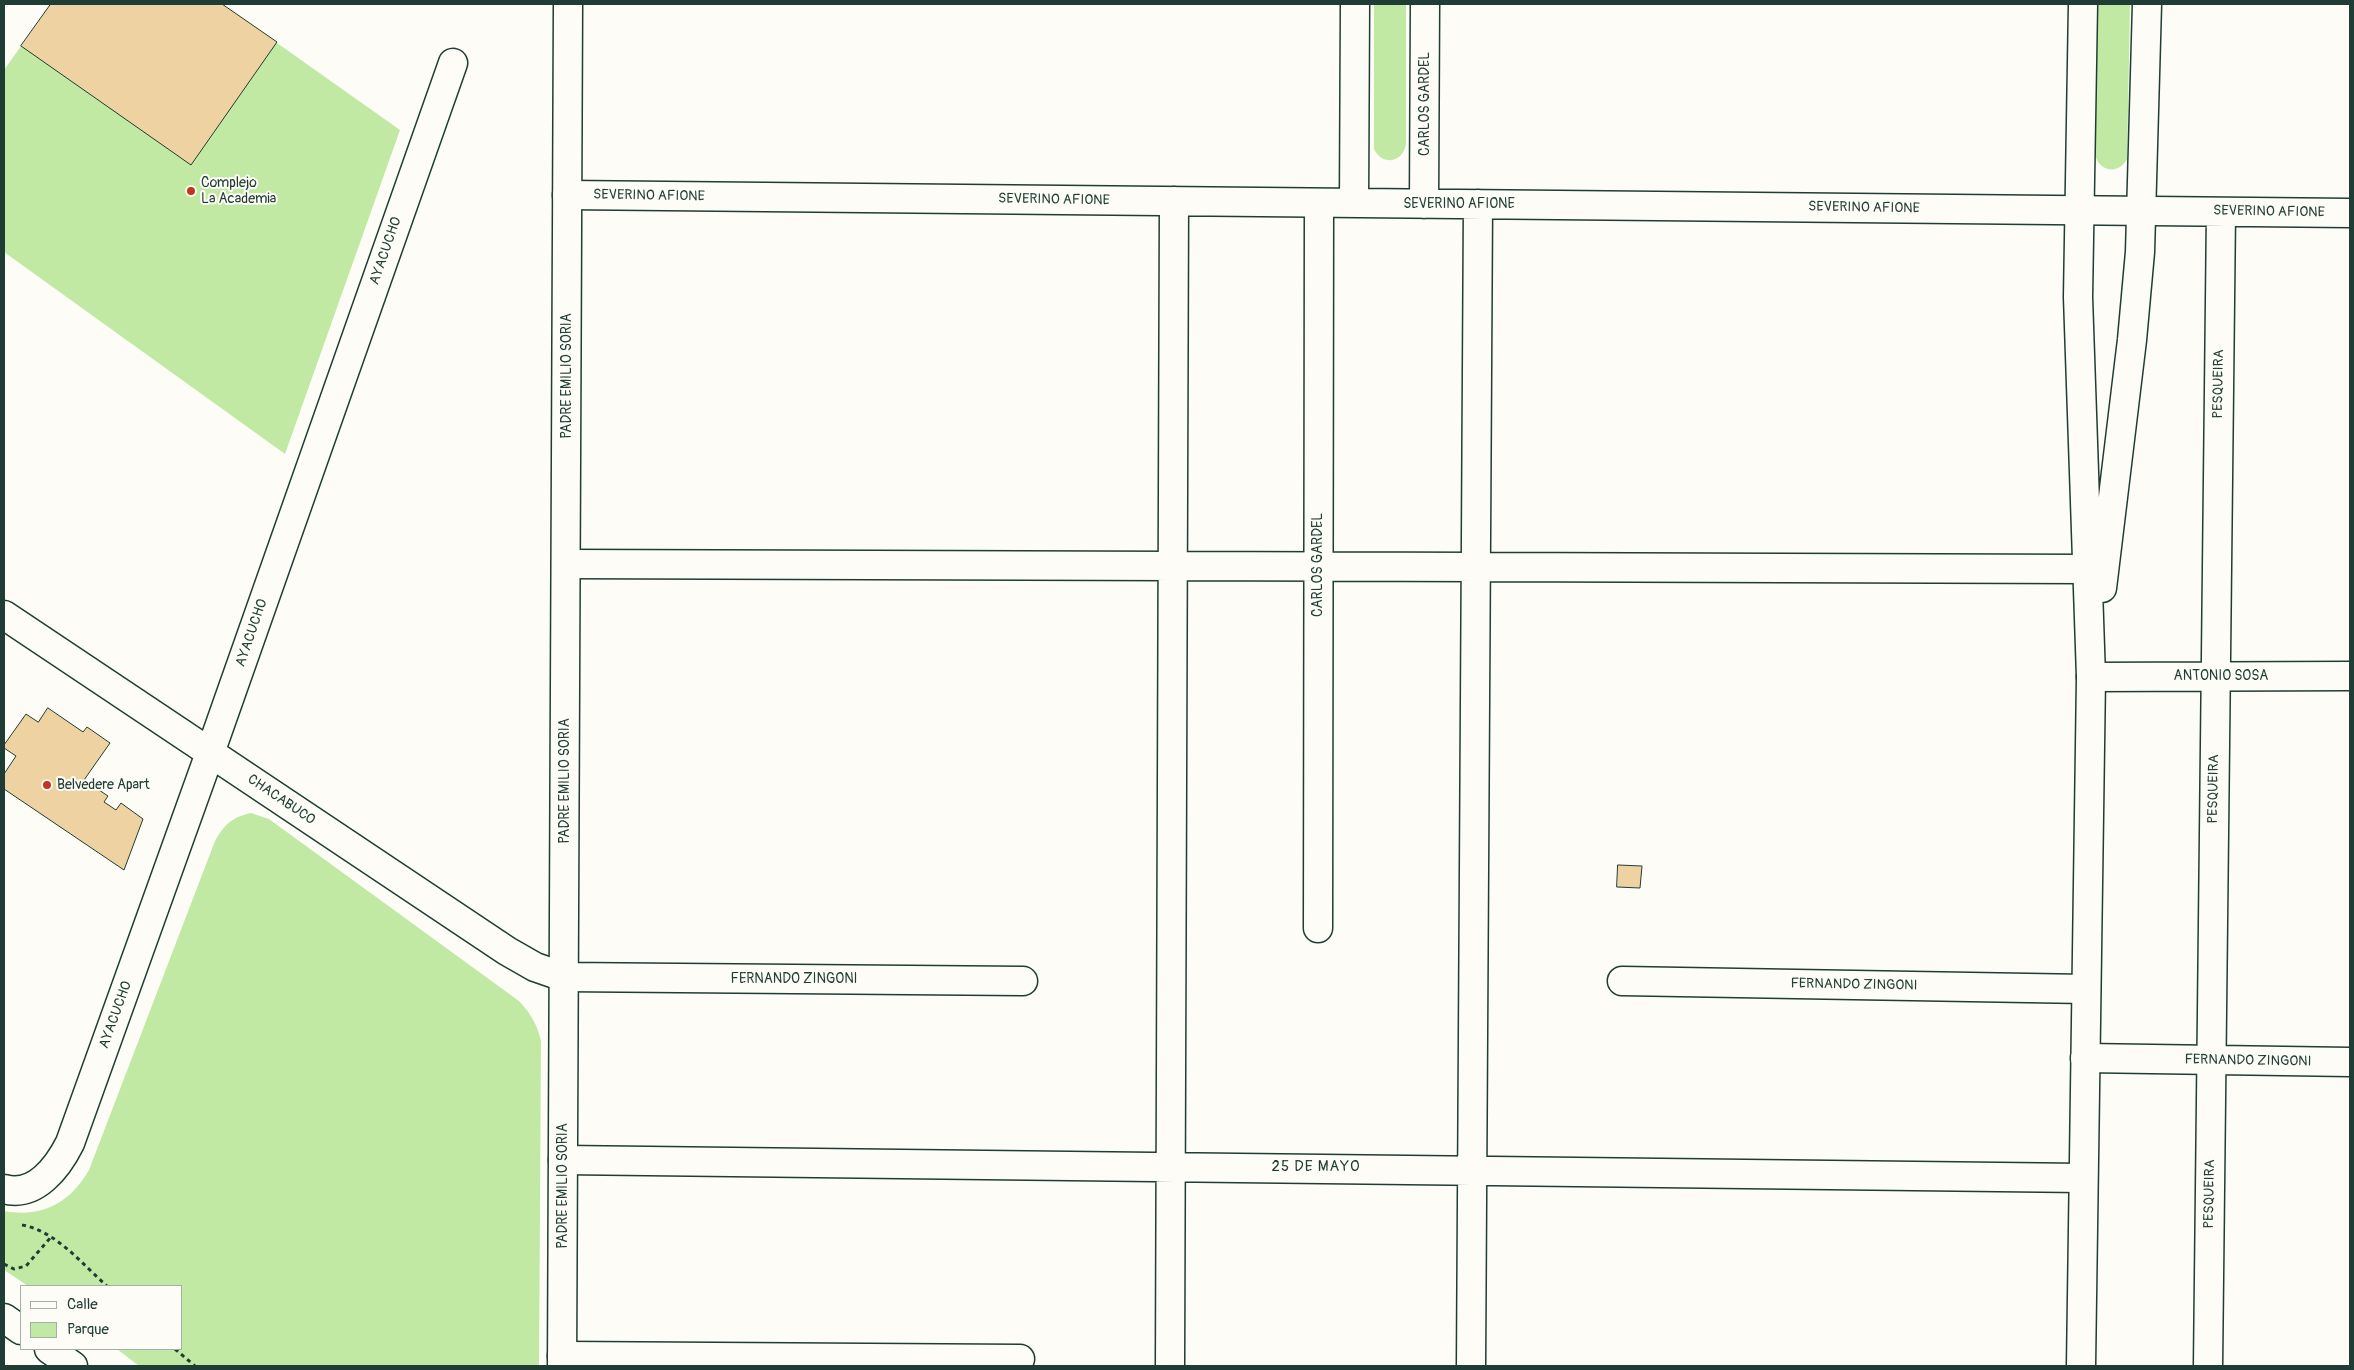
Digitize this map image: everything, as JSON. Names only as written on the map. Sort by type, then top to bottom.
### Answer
[{"type":"street","points":[[568,4],[568,195]]},
{"type":"street","points":[[1354,203],[1355,4]]},
{"type":"street","name":"CARLOS GARDEL","points":[[1424,204],[1425,4]]},
{"type":"street","points":[[2081,1366],[2091,677],[2078,297],[2083,4]]},
{"type":"street","points":[[2091,677],[2133,331],[2142,211],[2146,4]]},
{"type":"street","name":"AYACUCHO","points":[[16,1188],[48,1177],[61,1162],[70,1143],[210,753],[452,63]]},
{"type":"street","name":"SEVERINO AFIONE","points":[[568,195],[2350,213]]},
{"type":"street","name":"PADRE EMILIO SORIA","points":[[562,1361],[568,195]]},
{"type":"street","points":[[1170,1366],[1174,202]]},
{"type":"street","name":"CARLOS GARDEL","points":[[1318,928],[1319,202]]},
{"type":"street","points":[[1471,1366],[1478,204]]},
{"type":"street","name":"PESQUEIRA","points":[[2208,1366],[2221,212]]},
{"type":"street","points":[[566,564],[2087,569]]},
{"type":"street","name":"CHACABUCO","points":[[4,615],[507,951],[535,967],[564,977]]},
{"type":"street","name":"ANTONIO SOSA","points":[[2091,677],[2350,676]]},
{"type":"street","name":"FERNANDO ZINGONI","points":[[564,977],[1023,980]]},
{"type":"street","name":"FERNANDO ZINGONI","points":[[1622,981],[2086,989]]},
{"type":"street","name":"FERNANDO ZINGONI","points":[[2085,1058],[2350,1062]]},
{"type":"street","points":[[563,1160],[2084,1178]]},
{"type":"street","points":[[4,1318],[20,1329]]},
{"type":"street","points":[[50,1350],[73,1366]]},
{"type":"street","points":[[562,1361],[1020,1359]]},
{"type":"path","points":[[17,1224],[38,1230],[51,1237],[106,1285]]},
{"type":"path","points":[[4,1264],[14,1269],[26,1266],[51,1237]]},
{"type":"path","points":[[176,1350],[195,1366]]},
{"type":"green space","name":"Complejo La Academia","points":[[51,4],[222,4],[400,130],[285,454],[4,252],[4,70]]},
{"type":"green space","points":[[1374,4],[1406,4],[1406,144],[1401,155],[1392,160],[1382,158],[1374,149]]},
{"type":"green space","points":[[2098,4],[2130,4],[2127,159],[2118,168],[2113,169],[2108,169],[2100,164],[2095,153]]},
{"type":"green space","points":[[251,813],[269,819],[519,1001],[527,1010],[538,1029],[541,1041],[539,1366],[139,1366],[118,1350],[182,1350],[182,1285],[26,1285],[4,1270],[4,1211],[31,1212],[54,1206],[73,1191],[89,1170],[215,841],[229,822]]},
{"type":"building","points":[[51,4],[222,4],[277,42],[191,165],[21,46]]},
{"type":"building","name":"Belvedere Apart","points":[[48,708],[83,732],[87,727],[110,743],[84,780],[108,796],[104,802],[116,810],[121,803],[143,819],[124,870],[4,789],[4,774],[16,756],[4,748],[4,745],[26,714],[38,722]]},
{"type":"building","points":[[1618,865],[1642,866],[1640,888],[1617,887]]},
{"type":"place","name":"Complejo La Academia","points":[[191,191]]},
{"type":"place","name":"Belvedere Apart","points":[[47,785]]},
{"type":"district","name":"25 DE MAYO","points":[[1316,1167]]}]
